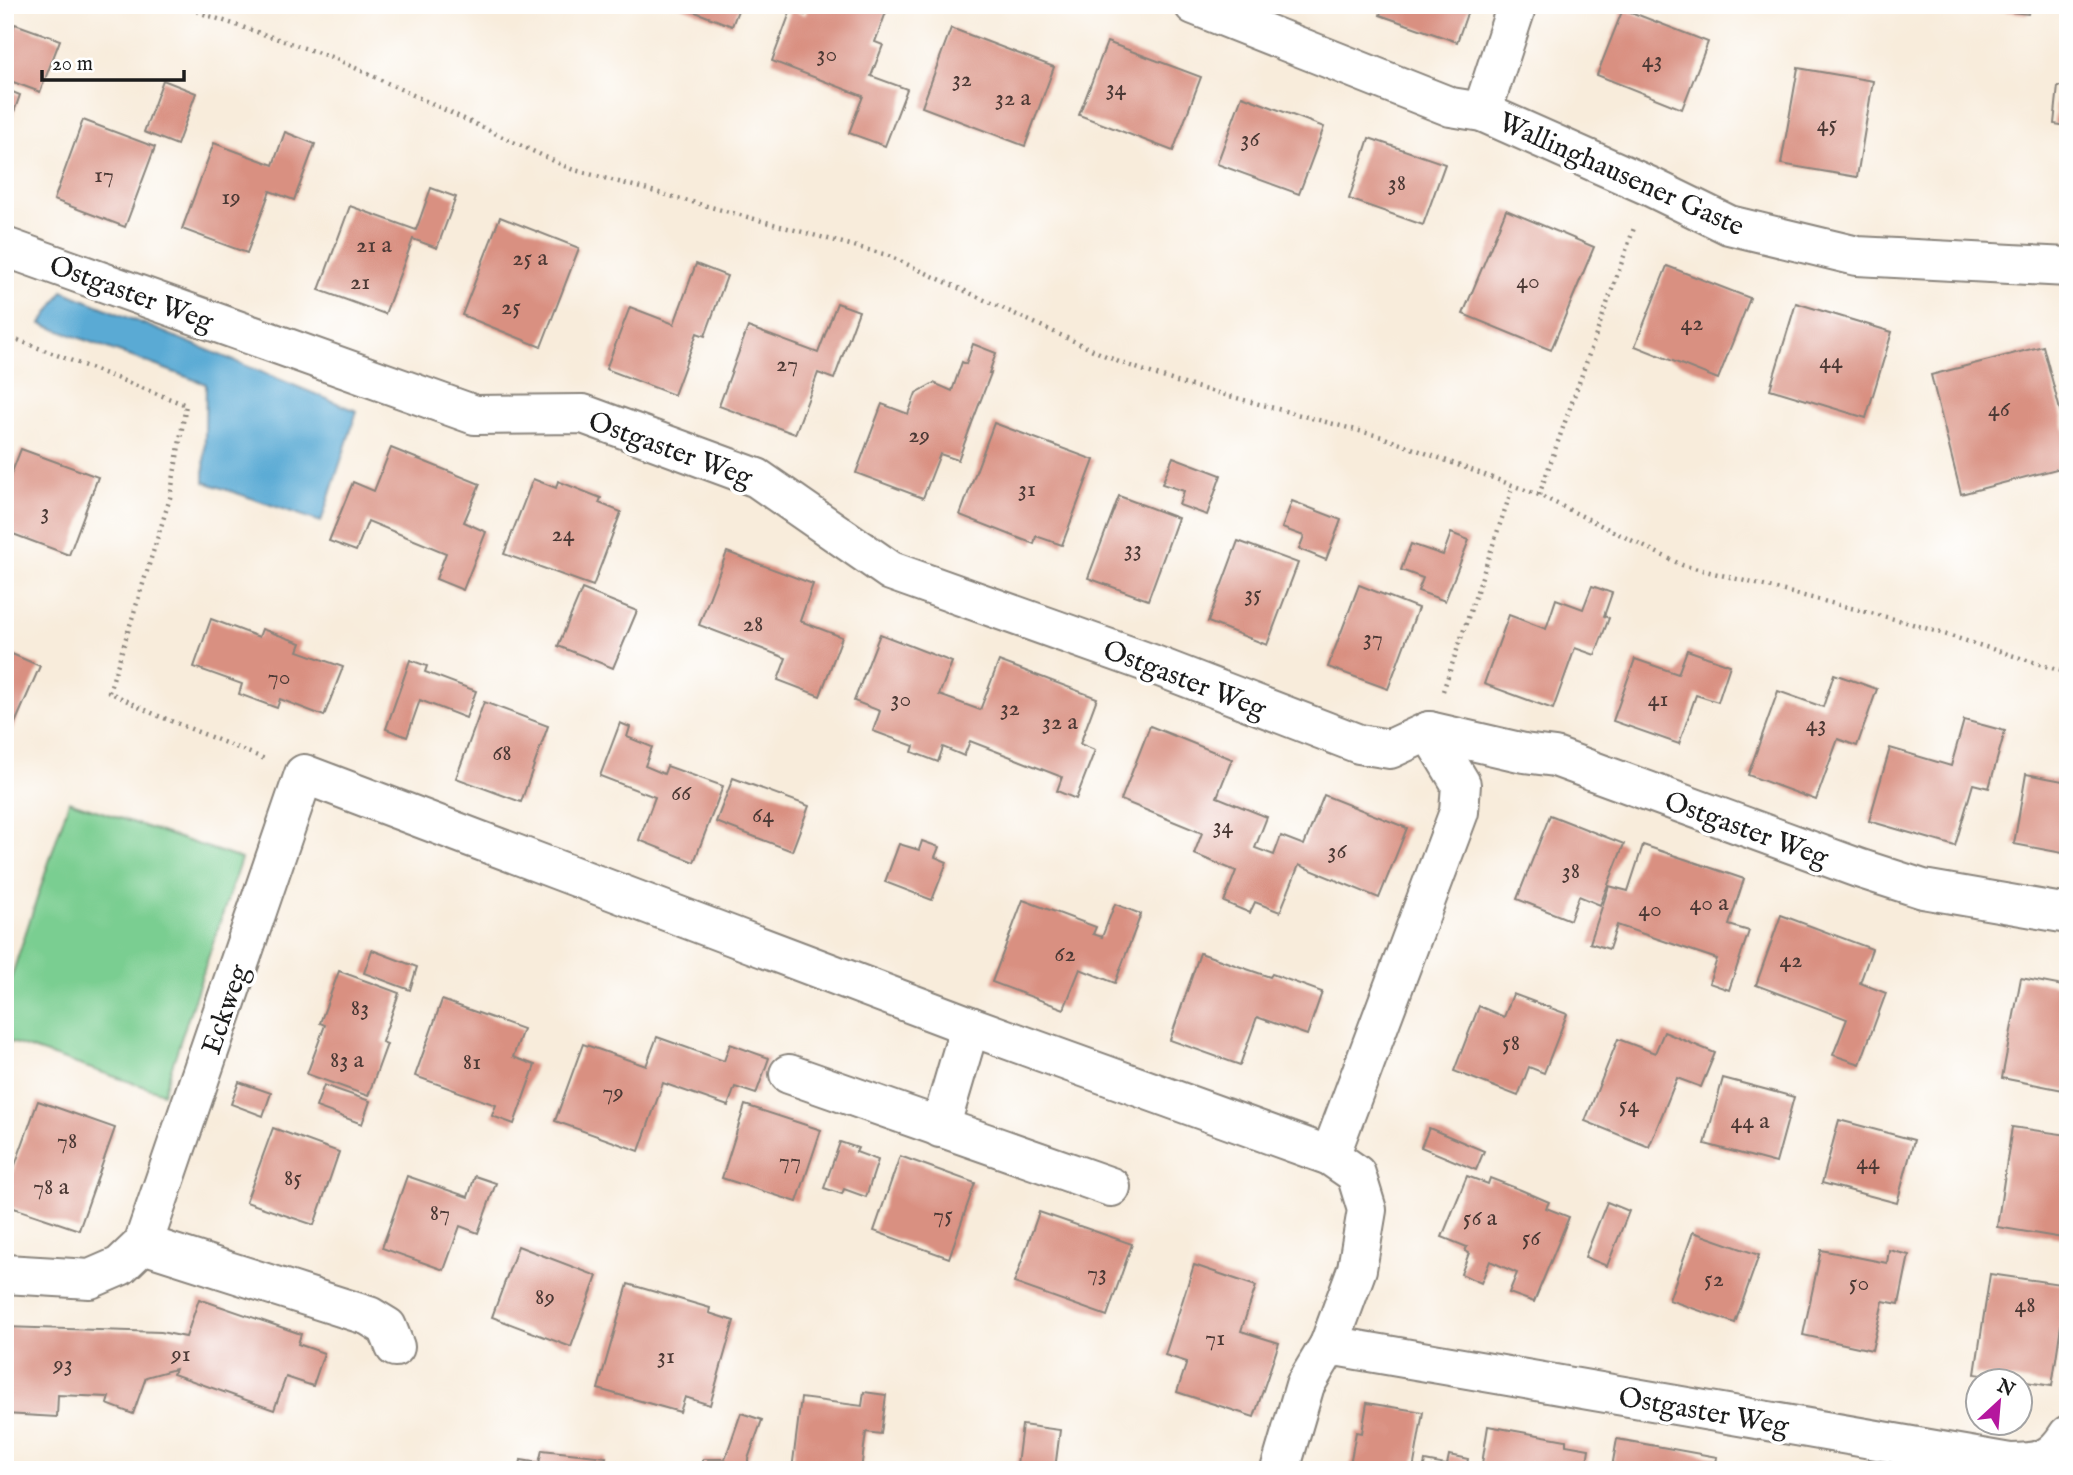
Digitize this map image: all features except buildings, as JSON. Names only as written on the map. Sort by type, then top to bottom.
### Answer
[{"type":"street","name":"Wallinghausener Gaste","points":[[1194,5],[1451,107],[1482,112],[1649,186],[1729,225],[1857,256],[2068,267]]},
{"type":"street","points":[[1482,112],[1517,5]]},
{"type":"street","name":"Ostgaster Weg","points":[[5,247],[475,415],[583,414],[733,469],[757,478],[891,570],[1152,664],[1359,744],[1390,749],[1429,731],[1524,753],[1555,757],[1858,869],[1923,889],[2068,914]]},
{"type":"street","points":[[1331,1156],[1460,812],[1461,784],[1429,731]]},
{"type":"street","points":[[304,774],[970,1026],[1331,1156],[1356,1174],[1367,1210],[1357,1269],[1329,1345],[1305,1385],[1280,1470]]},
{"type":"street","name":"Eckweg","points":[[5,1273],[90,1279],[120,1266],[143,1244],[304,774]]},
{"type":"street","points":[[940,1128],[970,1026]]},
{"type":"street","points":[[789,1074],[1111,1187]]},
{"type":"street","points":[[143,1244],[369,1316],[387,1327],[395,1347]]},
{"type":"street","name":"Ostgaster Weg","points":[[1329,1345],[2010,1463],[2035,1463],[2059,1449],[2068,1435]]},
{"type":"path","points":[[177,5],[334,58],[571,169],[887,255],[1119,362],[1177,382],[1382,437],[1539,495],[1682,565],[1906,622],[2068,673]]},
{"type":"path","points":[[1539,495],[1649,186]]},
{"type":"path","points":[[5,335],[186,405],[170,498],[109,692],[154,714],[304,774]]},
{"type":"path","points":[[1429,731],[1513,486]]},
{"type":"green space","points":[[69,801],[241,859],[163,1093],[5,1040],[5,996]]},
{"type":"water","points":[[63,291],[357,411],[321,522],[204,482],[206,384],[41,324]]}]
